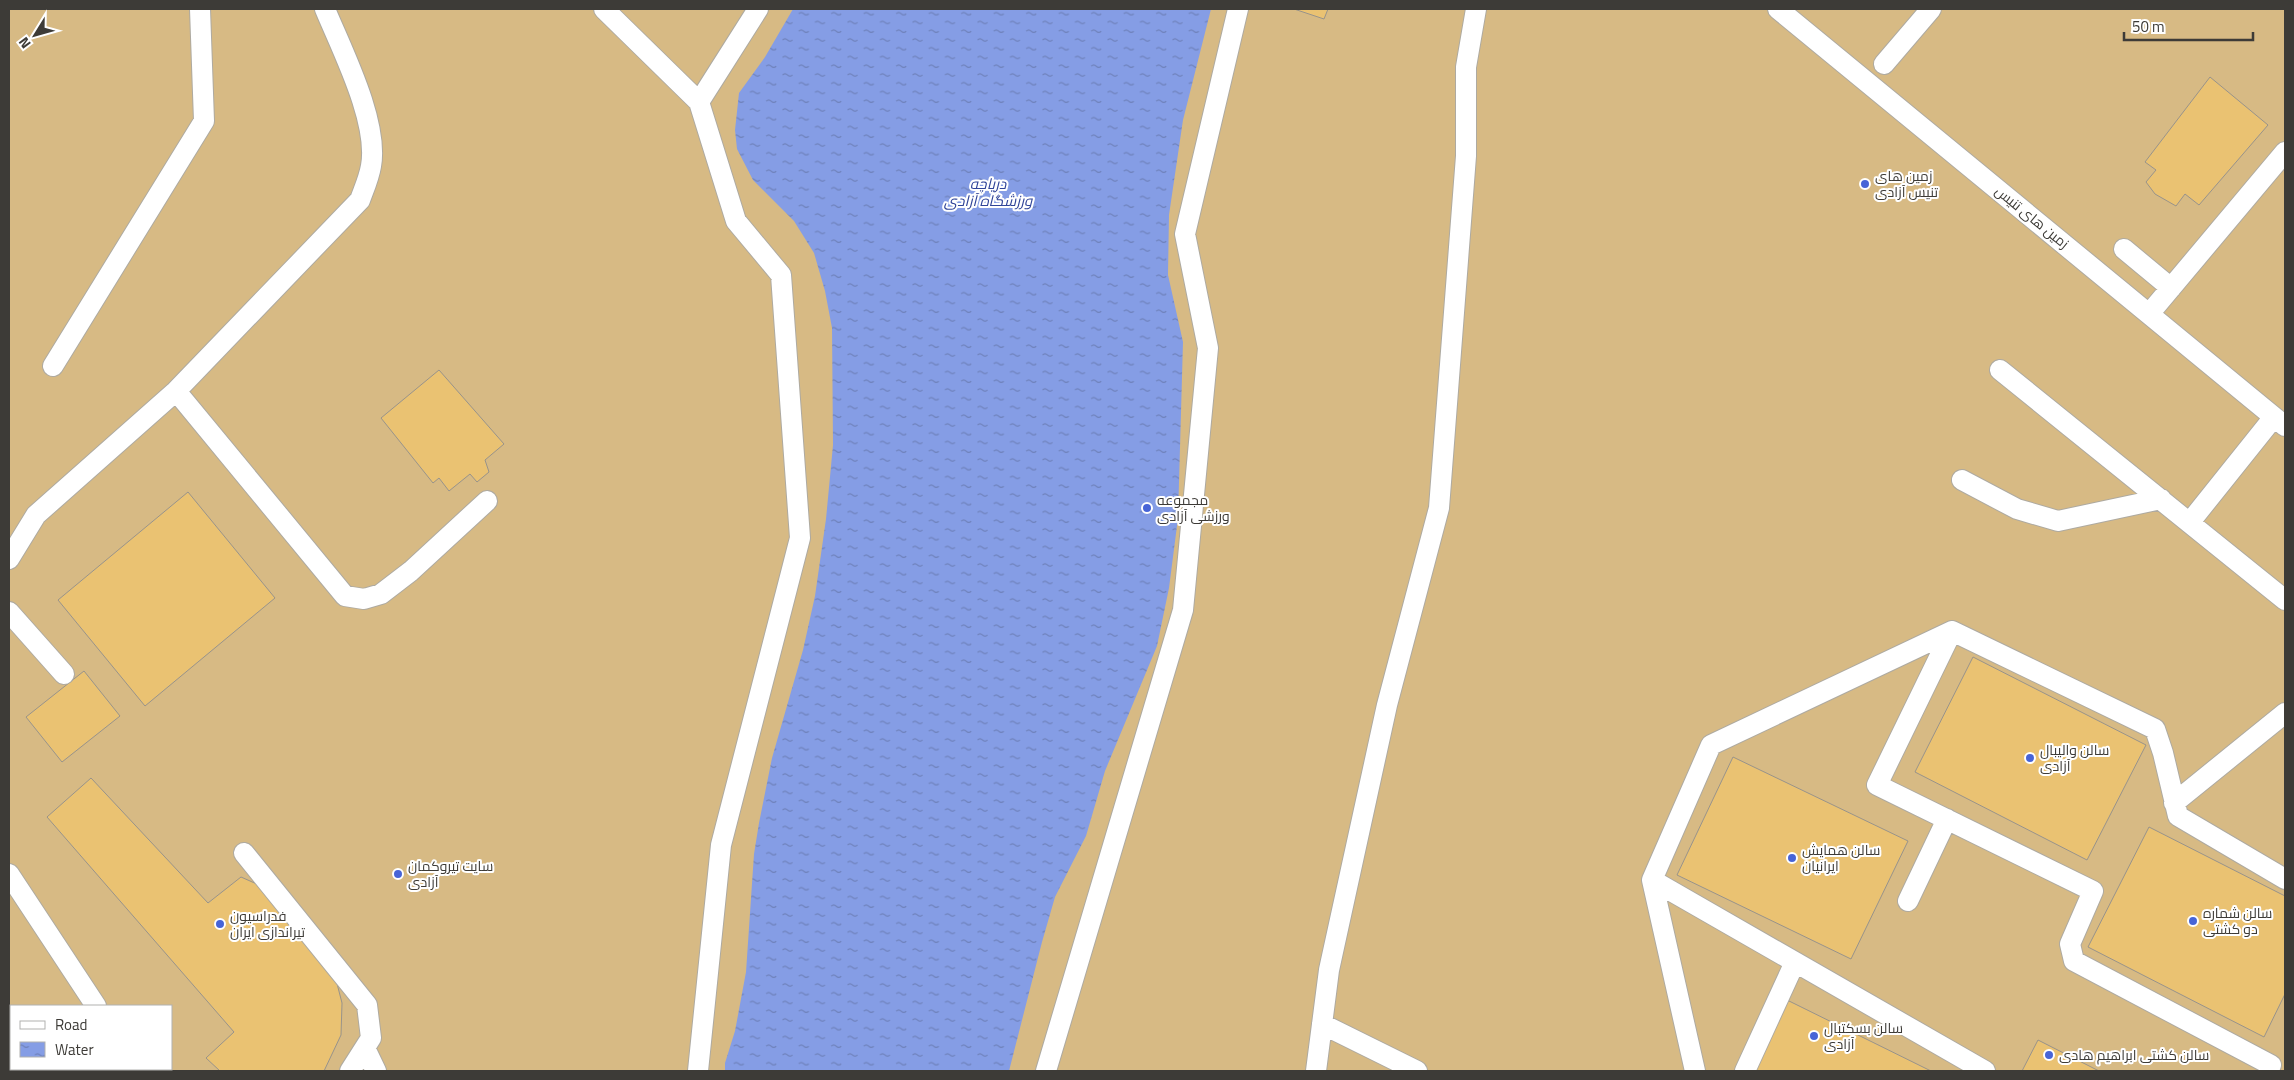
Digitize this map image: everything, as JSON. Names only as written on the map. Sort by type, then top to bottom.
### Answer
[{"type":"lane","points":[[52,366],[204,122],[200,9]]},
{"type":"lane","points":[[9,559],[36,516],[176,391],[360,200],[371,166],[371,130],[348,64],[325,9]]},
{"type":"lane","points":[[604,9],[699,102],[736,221],[781,275],[800,538],[721,845],[698,1071]]},
{"type":"lane","points":[[699,102],[758,9]]},
{"type":"lane","points":[[1046,1071],[1183,610],[1208,348],[1185,234],[1238,9]]},
{"type":"lane","points":[[1316,1071],[1329,970],[1387,705],[1439,508],[1466,156],[1466,67],[1476,9]]},
{"type":"lane","name":"زمین های تنیس","points":[[1778,9],[2280,421]]},
{"type":"lane","points":[[1884,64],[1931,9]]},
{"type":"lane","points":[[2149,314],[2285,152]]},
{"type":"lane","points":[[2124,249],[2171,288]]},
{"type":"lane","points":[[2000,370],[2285,600]]},
{"type":"lane","points":[[176,391],[345,596],[364,599],[382,594],[411,571],[487,501]]},
{"type":"lane","points":[[2190,522],[2280,421]]},
{"type":"lane","points":[[1962,480],[2016,509],[2058,521],[2161,499]]},
{"type":"lane","points":[[9,612],[64,674]]},
{"type":"lane","points":[[1952,631],[2155,730],[2163,753],[2178,816],[2285,879]]},
{"type":"lane","points":[[1952,631],[1877,785],[2093,890],[2070,944],[2074,961],[2273,1063]]},
{"type":"lane","points":[[1695,1071],[1652,880],[1712,745],[1952,631]]},
{"type":"lane","points":[[2174,803],[2285,713]]},
{"type":"lane","points":[[1908,901],[1947,819]]},
{"type":"lane","points":[[244,853],[367,1005],[371,1038],[350,1071]]},
{"type":"lane","points":[[9,874],[95,1005]]},
{"type":"lane","points":[[1652,880],[1985,1071]]},
{"type":"lane","points":[[1744,1071],[1794,962]]},
{"type":"lane","points":[[1322,1024],[1417,1071]]},
{"type":"lane","points":[[365,1048],[376,1071]]},
{"type":"shaded area","name":"مجموعه ورزشی آزادی","points":[[9,9],[2285,9],[2285,1071],[9,1071]]},
{"type":"water","name":"دریاچه ورزشگاه آزادی","points":[[793,9],[1211,9],[1183,120],[1169,215],[1168,275],[1183,342],[1178,518],[1169,588],[1157,646],[1105,771],[1086,836],[1055,897],[1009,1071],[725,1071],[725,1063],[735,1031],[746,972],[754,854],[759,823],[772,758],[803,650],[815,596],[826,519],[833,445],[832,328],[825,291],[814,253],[794,221],[753,180],[737,149],[735,130],[739,93],[765,57]]},
{"type":"building","points":[[1294,9],[1328,9],[1324,19]]},
{"type":"building","points":[[2210,77],[2268,125],[2199,205],[2185,194],[2176,206],[2155,194],[2146,182],[2156,170],[2145,162]]},
{"type":"building","points":[[439,370],[504,444],[485,460],[489,472],[477,482],[470,474],[449,491],[439,478],[433,483],[381,418]]},
{"type":"building","points":[[188,492],[275,598],[145,706],[58,600]]},
{"type":"building","name":"سالن والیبال آزادی","points":[[1973,657],[2146,745],[2087,860],[1915,772]]},
{"type":"building","points":[[84,671],[120,716],[62,762],[26,717]]},
{"type":"building","name":"سالن همایش ایرانیان","points":[[1733,757],[1908,841],[1851,959],[1677,875]]},
{"type":"building","name":"فدراسیون تیراندازی ایران","points":[[91,778],[208,903],[241,877],[268,889],[333,968],[342,1003],[341,1035],[324,1071],[220,1071],[206,1058],[234,1032],[47,817]]},
{"type":"building","name":"سالن شماره دو کشتی","points":[[2149,827],[2285,896],[2285,994],[2264,1037],[2088,947]]},
{"type":"building","name":"سالن بسکتبال آزادی","points":[[1787,1000],[1931,1071],[1752,1071]]},
{"type":"building","name":"سالن کشتی ابراهیم هادی","points":[[2038,1040],[2099,1071],[2022,1071]]},
{"type":"place","name":"زمین های تنیس آزادی","points":[[1865,184]]},
{"type":"place","name":"مجموعه ورزشی آزادی","points":[[1147,508]]},
{"type":"place","name":"سالن والیبال آزادی","points":[[2030,758]]},
{"type":"place","name":"سالن همایش ایرانیان","points":[[1792,858]]},
{"type":"place","name":"سایت تیروکمان آزادی","points":[[398,874]]},
{"type":"place","name":"سالن شماره دو کشتی","points":[[2193,921]]},
{"type":"place","name":"فدراسیون تیراندازی ایران","points":[[220,924]]},
{"type":"place","name":"سالن بسکتبال آزادی","points":[[1814,1036]]},
{"type":"place","name":"سالن کشتی ابراهیم هادی","points":[[2049,1055]]}]
